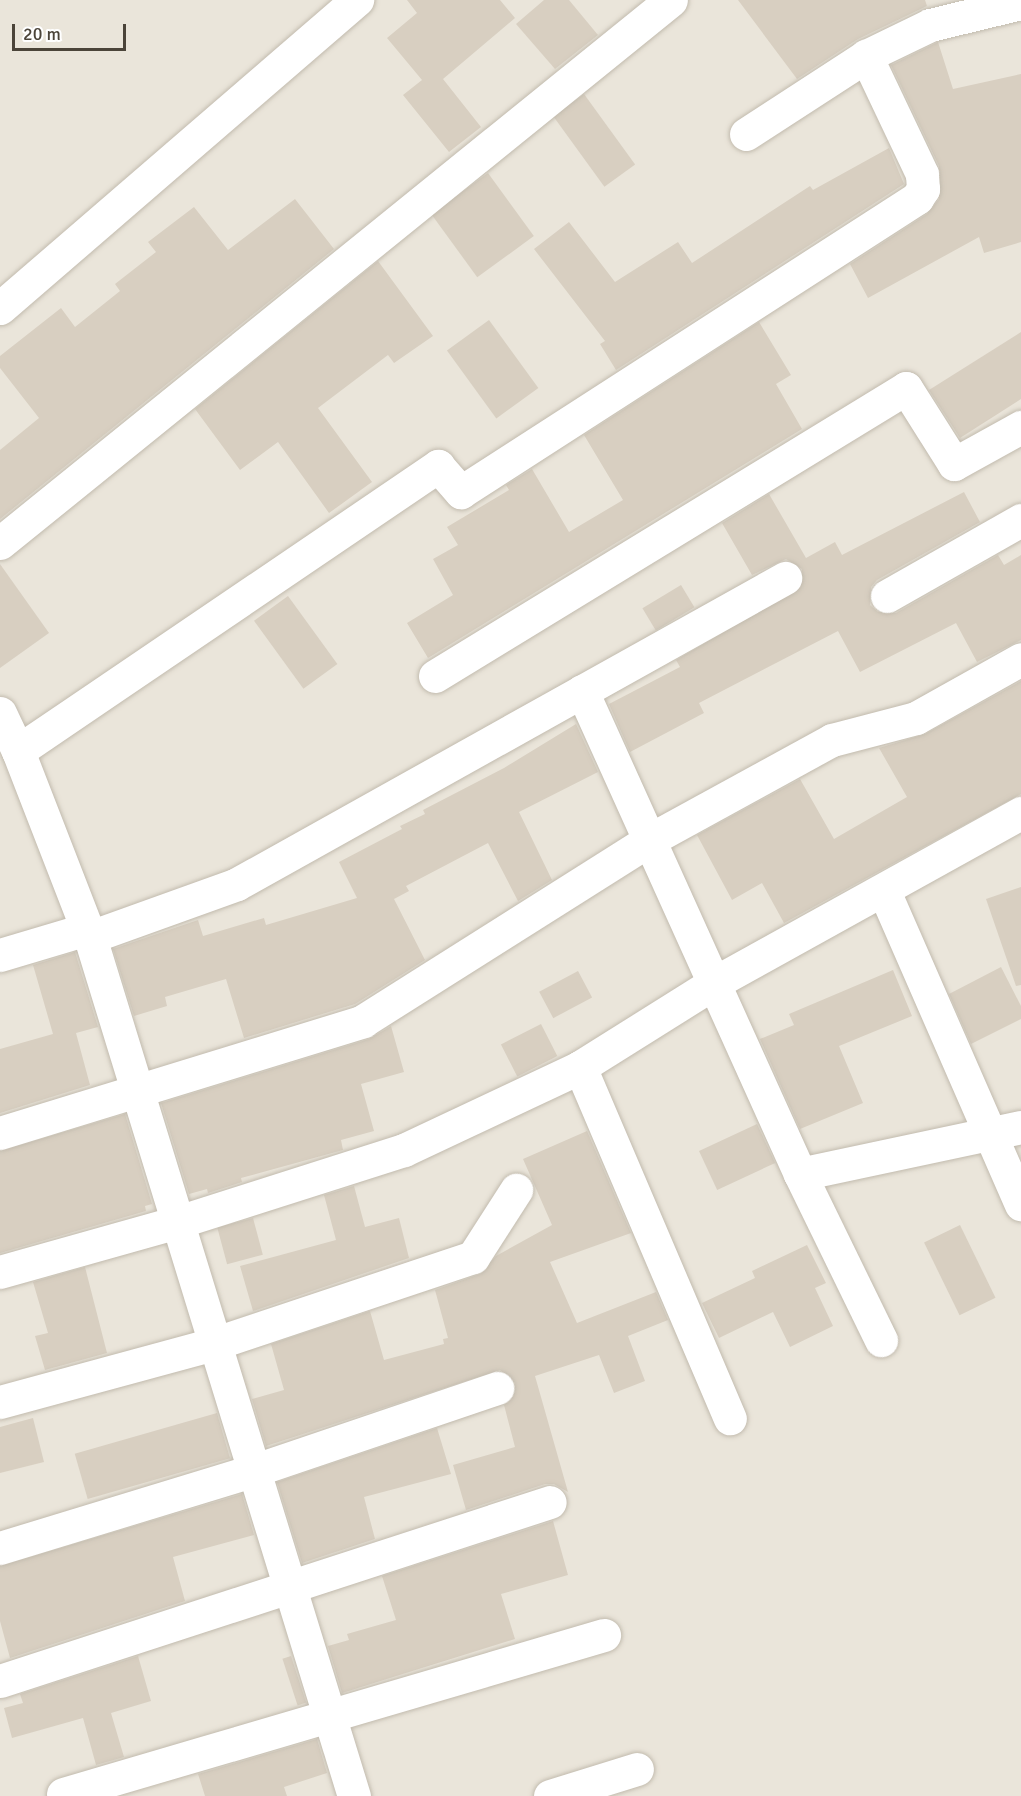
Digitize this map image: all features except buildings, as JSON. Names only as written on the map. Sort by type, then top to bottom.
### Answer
[{"type":"street","points":[[0,308],[357,0]]},
{"type":"street","points":[[0,543],[671,0]]},
{"type":"street","points":[[746,134],[866,56],[930,25],[1021,3]]},
{"type":"street","points":[[18,751],[438,466],[461,492],[917,198],[923,189],[922,174],[866,56]]},
{"type":"street","points":[[435,676],[906,388],[954,464],[1021,427]]},
{"type":"street","points":[[887,596],[1021,520]]},
{"type":"street","points":[[0,955],[89,933],[237,884],[785,579]]},
{"type":"street","points":[[0,1133],[363,1021],[651,839],[832,740],[916,718],[1021,659]]},
{"type":"street","points":[[582,691],[651,839],[800,1174],[881,1340]]},
{"type":"street","points":[[0,713],[18,751],[89,933],[138,1089],[213,1344],[354,1796]]},
{"type":"street","points":[[0,1272],[178,1222],[404,1150],[580,1067],[714,983],[884,891],[1021,813]]},
{"type":"street","points":[[884,891],[988,1135],[1021,1204]]},
{"type":"street","points":[[580,1067],[730,1418]]},
{"type":"street","points":[[800,1174],[1021,1127]]},
{"type":"street","points":[[0,1402],[213,1344],[473,1257],[516,1190]]},
{"type":"street","points":[[0,1548],[252,1471],[497,1388]]},
{"type":"street","points":[[0,1681],[289,1589],[550,1502]]},
{"type":"street","points":[[63,1794],[604,1635]]},
{"type":"street","points":[[550,1796],[637,1769]]},
{"type":"shaded area","points":[[0,0],[1021,0],[1021,1796],[0,1796]]}]
